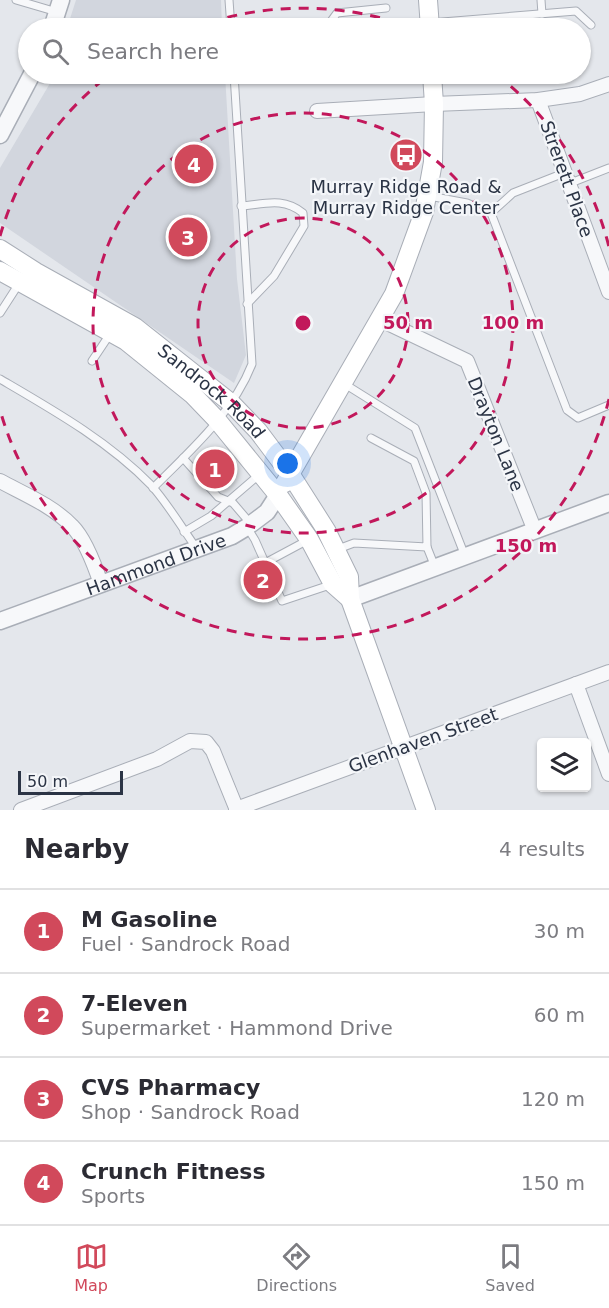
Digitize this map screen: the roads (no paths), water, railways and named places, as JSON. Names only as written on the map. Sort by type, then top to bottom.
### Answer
[{"type":"main road","points":[[428,0],[429,18]]},
{"type":"main road","name":"Hammond Drive","points":[[278,495],[394,294],[424,212],[433,162],[433,84]]},
{"type":"main road","name":"Sandrock Road","points":[[0,249],[115,326],[126,341],[193,395],[218,420],[278,495],[309,539],[333,584],[350,599]]},
{"type":"main road","name":"Sandrock Road","points":[[0,271],[115,326],[135,327],[231,403],[258,431],[291,475],[326,530],[349,577],[350,599],[426,810]]},
{"type":"street","points":[[0,135],[27,84]]},
{"type":"street","points":[[317,111],[538,100],[580,94],[609,84]]},
{"type":"street","name":"Strerett Place","points":[[538,100],[609,292]]},
{"type":"street","name":"Drayton Lane","points":[[379,320],[467,361],[535,531]]},
{"type":"street","points":[[0,481],[59,514],[74,528],[95,566],[101,584]]},
{"type":"street","name":"Hammond Drive","points":[[0,621],[232,536],[267,512],[278,495]]},
{"type":"street","points":[[350,599],[609,503]]},
{"type":"street","name":"Glenhaven Street","points":[[236,809],[609,672]]},
{"type":"street","points":[[576,684],[608,766]]},
{"type":"street","points":[[21,810],[157,759],[190,741],[206,742],[213,752],[236,809]]},
{"type":"lane","points":[[16,0],[59,6]]},
{"type":"lane","points":[[229,0],[230,18]]},
{"type":"lane","points":[[541,0],[542,14]]},
{"type":"lane","points":[[334,18],[338,13],[386,8]]},
{"type":"lane","points":[[505,18],[576,11],[584,18]]},
{"type":"lane","points":[[153,488],[218,420],[246,381],[252,364],[235,84]]},
{"type":"lane","points":[[491,213],[513,193],[609,168]]},
{"type":"lane","points":[[427,195],[467,203],[491,213],[567,410],[578,418],[609,405]]},
{"type":"lane","points":[[241,206],[278,202],[292,205],[303,213],[304,226],[274,276],[247,304]]},
{"type":"lane","points":[[0,313],[20,282]]},
{"type":"lane","points":[[92,361],[115,326]]},
{"type":"lane","points":[[0,379],[65,417],[119,456],[153,488],[197,549]]},
{"type":"lane","points":[[342,383],[415,428],[465,556]]},
{"type":"lane","points":[[371,438],[414,461],[426,493],[427,547],[435,567]]},
{"type":"lane","points":[[183,458],[218,496],[233,503],[249,526],[282,601],[333,584]]},
{"type":"lane","points":[[184,532],[211,516],[260,474]]},
{"type":"lane","points":[[266,563],[309,539]]},
{"type":"lane","points":[[336,550],[354,543],[427,547]]},
{"type":"place","name":"Murray Ridge Road & Murray Ridge Center","points":[[406,155]]},
{"type":"place","name":"Crunch Fitness","points":[[194,164]]},
{"type":"place","name":"CVS Pharmacy","points":[[188,237]]},
{"type":"place","name":"M Gasoline","points":[[215,469]]},
{"type":"place","name":"7-Eleven","points":[[263,580]]}]
